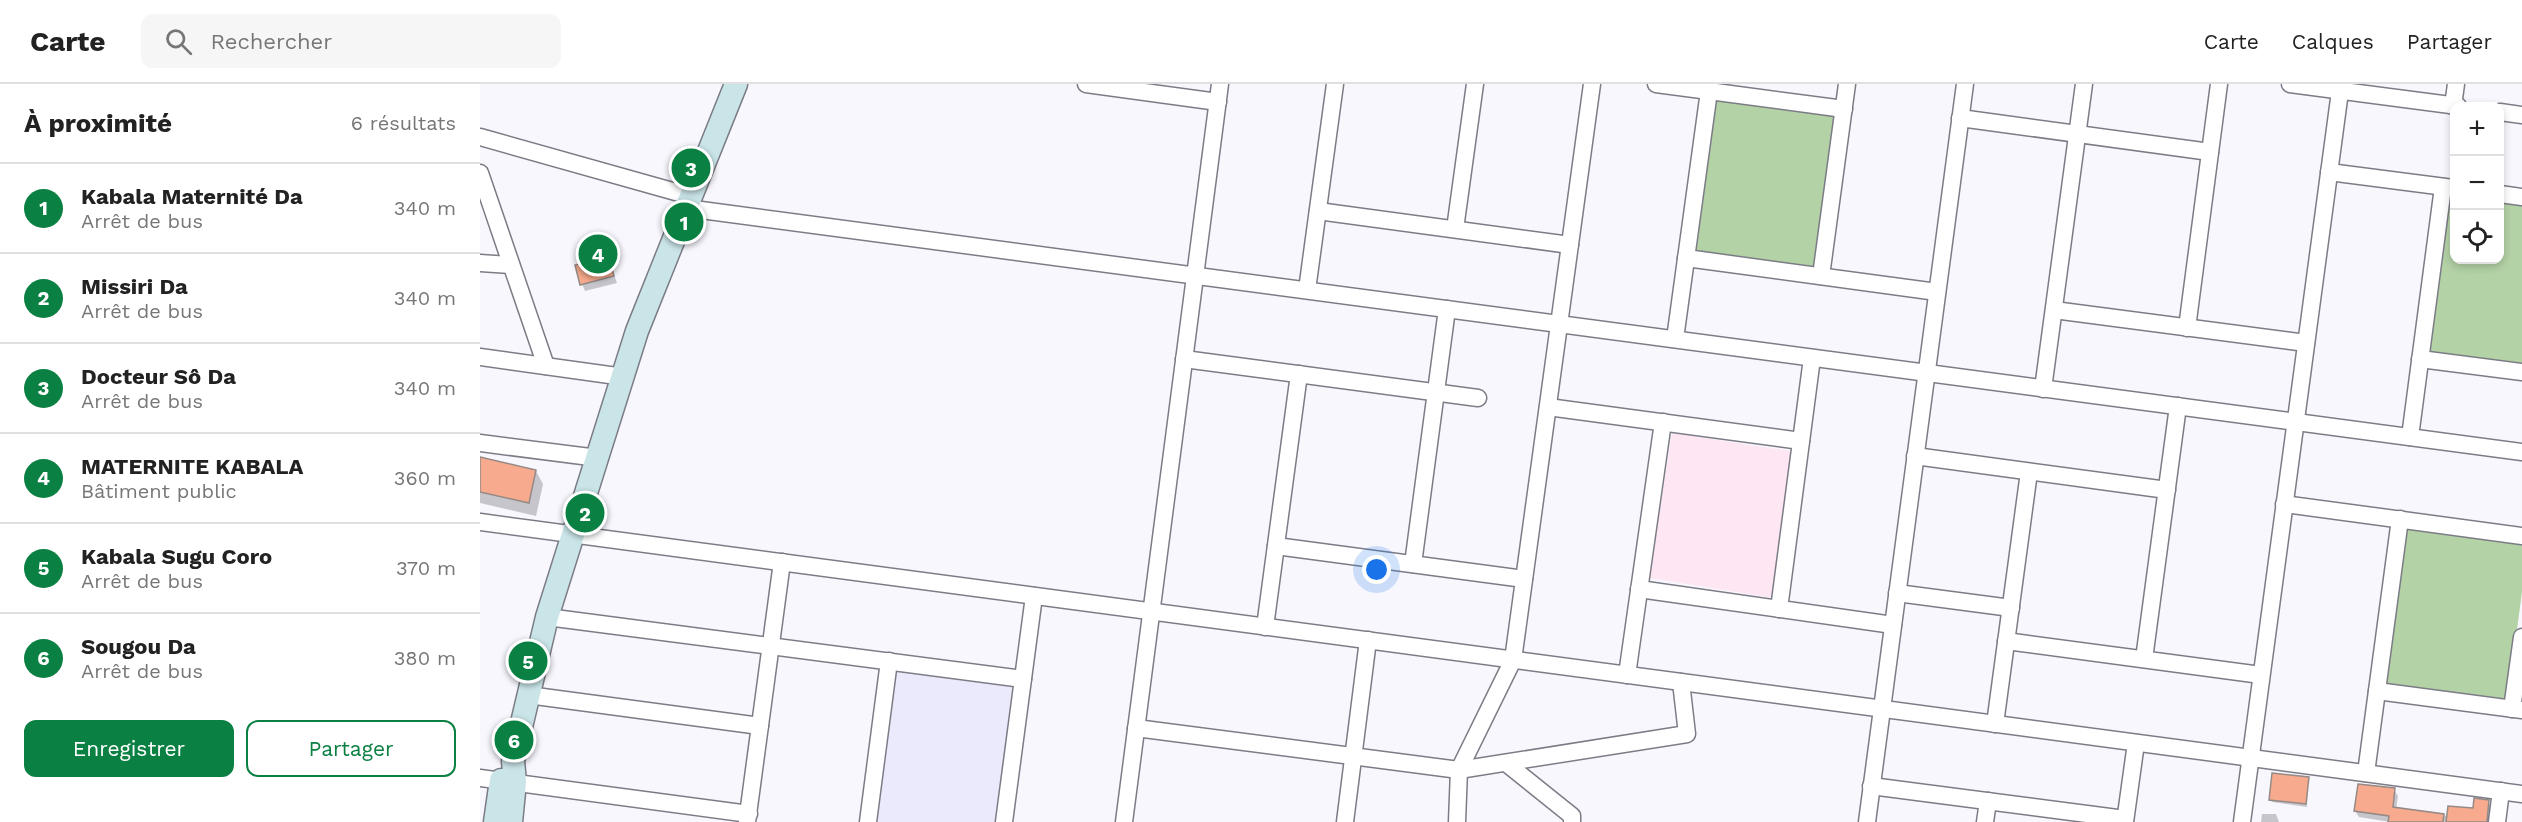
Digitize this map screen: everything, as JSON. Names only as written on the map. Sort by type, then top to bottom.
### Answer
[{"type":"main road","points":[[495,822],[502,776],[528,695],[547,617],[637,331],[736,84]]},
{"type":"main road","points":[[502,776],[512,822]]},
{"type":"street","points":[[1086,84],[1218,102]]},
{"type":"street","points":[[1124,822],[1220,84]]},
{"type":"street","points":[[1307,290],[1335,84]]},
{"type":"street","points":[[1455,229],[1475,84]]},
{"type":"street","points":[[1456,822],[1460,770],[1513,660],[1592,84]]},
{"type":"street","points":[[1656,84],[1844,109]]},
{"type":"street","points":[[1821,276],[1847,84]]},
{"type":"street","points":[[1867,822],[1965,84]]},
{"type":"street","points":[[2043,389],[2084,84]]},
{"type":"street","points":[[2187,327],[2219,84]]},
{"type":"street","points":[[2290,84],[2340,87],[2450,105]]},
{"type":"street","points":[[2456,84],[2456,102]]},
{"type":"street","points":[[2242,822],[2340,87]]},
{"type":"street","points":[[1675,339],[1708,91]]},
{"type":"street","points":[[2504,113],[2522,115]]},
{"type":"street","points":[[1960,118],[2211,152]]},
{"type":"street","points":[[480,137],[688,202],[1195,276],[2522,452]]},
{"type":"street","points":[[2329,172],[2449,188],[2420,359],[2410,437]]},
{"type":"street","points":[[480,173],[546,366]]},
{"type":"street","points":[[2504,195],[2522,197]]},
{"type":"street","points":[[1318,211],[1570,245]]},
{"type":"street","points":[[1686,258],[1937,292]]},
{"type":"street","points":[[480,263],[512,265]]},
{"type":"street","points":[[1413,564],[1447,309]]},
{"type":"street","points":[[2054,310],[2306,343]]},
{"type":"street","points":[[480,357],[624,377]]},
{"type":"street","points":[[1184,358],[1478,398]]},
{"type":"street","points":[[1779,609],[1812,358]]},
{"type":"street","points":[[2420,359],[2522,372]]},
{"type":"street","points":[[1265,627],[1299,374]]},
{"type":"street","points":[[2144,659],[2178,406]]},
{"type":"street","points":[[1548,407],[1802,441]]},
{"type":"street","points":[[1627,675],[1663,422]]},
{"type":"street","points":[[480,443],[598,459]]},
{"type":"street","points":[[1915,456],[2167,490]]},
{"type":"street","points":[[1995,724],[2029,472]]},
{"type":"street","points":[[2284,504],[2522,536]]},
{"type":"street","points":[[2366,773],[2400,519]]},
{"type":"street","points":[[480,522],[2522,794]]},
{"type":"street","points":[[1276,546],[1524,579]]},
{"type":"street","points":[[502,776],[748,818],[782,562]]},
{"type":"street","points":[[1639,589],[1893,625]]},
{"type":"street","points":[[1897,593],[2011,608]]},
{"type":"street","points":[[1004,822],[1034,596]]},
{"type":"street","points":[[547,617],[1023,679]]},
{"type":"street","points":[[2377,691],[2517,710],[2522,637]]},
{"type":"street","points":[[1345,822],[1368,640]]},
{"type":"street","points":[[2006,641],[2261,675]]},
{"type":"street","points":[[868,822],[889,662]]},
{"type":"street","points":[[1136,728],[1460,770],[1687,734],[1681,682]]},
{"type":"street","points":[[528,695],[760,726]]},
{"type":"street","points":[[1871,786],[2125,821],[2136,743]]},
{"type":"street","points":[[1506,763],[1572,816],[1572,822]]},
{"type":"street","points":[[2497,822],[2501,791]]},
{"type":"street","points":[[1985,822],[1988,801]]},
{"type":"shaded area","points":[[1672,433],[1797,452],[1774,598],[1649,578]]},
{"type":"shaded area","points":[[894,669],[1014,683],[997,822],[875,822]]},
{"type":"green space","points":[[1713,94],[1838,111],[1816,274],[1691,257]]},
{"type":"green space","points":[[2448,191],[2450,191],[2450,264],[2504,264],[2504,199],[2522,201],[2522,367],[2426,354]]},
{"type":"green space","points":[[2404,525],[2522,540],[2522,592],[2507,705],[2382,688]]},
{"type":"building","points":[[609,256],[614,276],[580,285],[575,265]]},
{"type":"building","points":[[480,457],[536,470],[529,503],[480,492]]},
{"type":"building","points":[[2272,773],[2309,777],[2306,804],[2269,800]]},
{"type":"building","points":[[2358,784],[2395,788],[2393,807],[2444,814],[2443,822],[2388,822],[2389,816],[2354,811]]},
{"type":"building","points":[[2474,798],[2489,800],[2487,822],[2446,822],[2448,806],[2473,808]]},
{"type":"place","name":"Docteur Sô Da","points":[[691,168]]},
{"type":"place","name":"Kabala Maternité Da","points":[[684,222]]},
{"type":"place","name":"MATERNITE KABALA","points":[[598,254]]},
{"type":"place","name":"Missiri Da","points":[[585,513]]},
{"type":"place","name":"Kabala Sugu Coro","points":[[528,661]]},
{"type":"place","name":"Sougou Da","points":[[514,740]]}]
